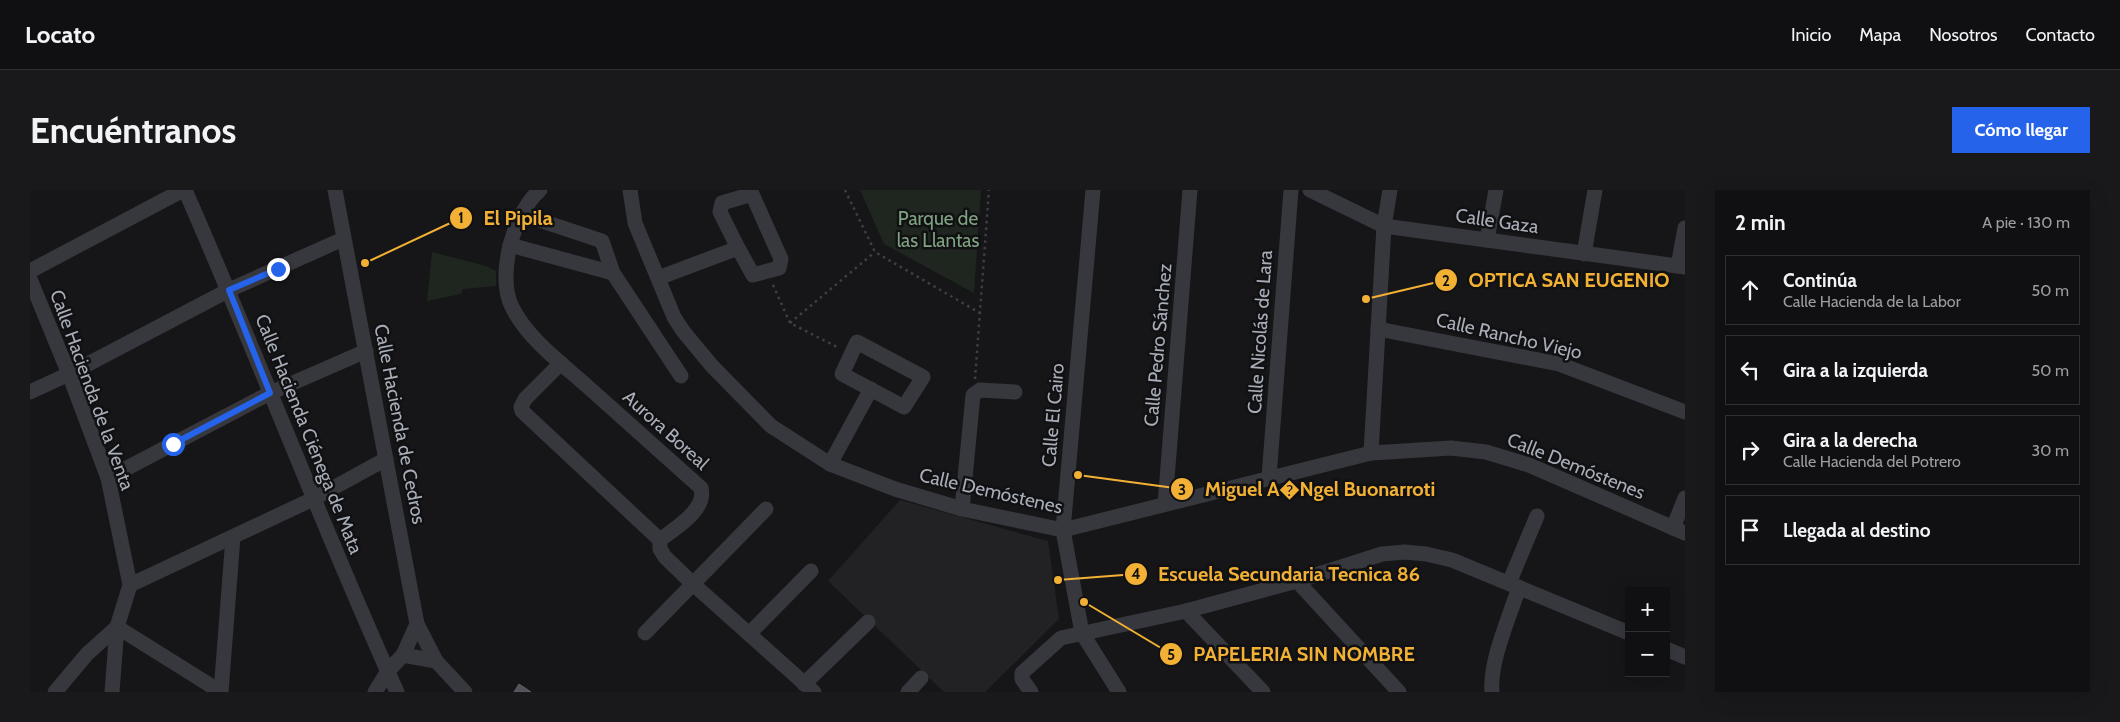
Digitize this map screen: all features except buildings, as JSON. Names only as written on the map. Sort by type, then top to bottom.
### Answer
[{"type":"street","points":[[30,271],[184,190]]},
{"type":"street","name":"Calle Hacienda Ciénega de Mata","points":[[184,190],[229,290],[313,500],[397,692]]},
{"type":"street","name":"Calle Hacienda de Cedros","points":[[335,190],[417,624],[436,661],[465,692]]},
{"type":"street","name":"Aurora Boreal","points":[[540,190],[521,214],[510,245],[506,277],[511,306],[535,338],[561,363],[701,488],[703,497],[699,508],[660,540]]},
{"type":"street","name":"Calle Demóstenes","points":[[630,190],[635,223],[674,317],[712,366],[771,426],[830,464],[895,489],[962,509],[1063,530],[1371,452],[1451,448],[1486,452],[1529,466],[1679,531]]},
{"type":"street","name":"Calle El Cairo","points":[[1093,190],[1063,530],[1082,633],[1119,692]]},
{"type":"street","name":"Calle Pedro Sánchez","points":[[1165,504],[1190,190]]},
{"type":"street","name":"Calle Nicolás de Lara","points":[[1269,478],[1290,190]]},
{"type":"street","name":"Calle Gaza","points":[[1310,190],[1384,226],[1682,267]]},
{"type":"street","points":[[1371,452],[1384,226],[1390,190]]},
{"type":"street","points":[[1487,240],[1496,190]]},
{"type":"street","points":[[1584,254],[1595,190]]},
{"type":"street","points":[[752,194],[781,259],[779,268],[768,272],[756,276],[752,274],[720,212],[722,203],[752,194]]},
{"type":"street","points":[[521,214],[602,241],[613,274],[681,376]]},
{"type":"street","points":[[1682,267],[1685,228]]},
{"type":"street","points":[[30,392],[69,374],[229,290],[343,240]]},
{"type":"street","points":[[510,245],[613,274]]},
{"type":"street","points":[[658,278],[738,248]]},
{"type":"street","name":"Calle Hacienda de la Venta","points":[[30,279],[69,374],[108,478],[130,584],[117,628],[112,692]]},
{"type":"street","name":"Calle Rancho Viejo","points":[[1378,329],[1559,364],[1685,412]]},
{"type":"street","points":[[854,348],[923,378],[904,407],[842,374],[854,348]]},
{"type":"street","points":[[108,478],[270,393],[366,351]]},
{"type":"street","points":[[561,363],[525,399],[522,411],[660,540],[662,553],[693,584],[809,688],[868,622]]},
{"type":"street","points":[[830,464],[871,389]]},
{"type":"street","points":[[962,509],[974,393],[980,390],[1015,392]]},
{"type":"street","points":[[130,584],[313,500],[386,459]]},
{"type":"street","points":[[1679,531],[1685,498]]},
{"type":"street","points":[[645,633],[766,509]]},
{"type":"street","points":[[1492,692],[1491,685],[1514,585],[1537,516]]},
{"type":"street","points":[[55,692],[87,654],[117,628],[221,692],[233,537]]},
{"type":"street","points":[[1031,692],[1022,680],[1024,670],[1061,638],[1186,611],[1296,581],[1376,555],[1405,552],[1426,554],[1452,560],[1627,632]]},
{"type":"street","points":[[749,634],[810,571]]},
{"type":"street","points":[[1296,581],[1399,692]]},
{"type":"street","points":[[1186,611],[1263,692]]},
{"type":"street","points":[[375,692],[402,654],[417,624]]},
{"type":"street","points":[[1670,651],[1685,657]]},
{"type":"street","points":[[402,654],[436,661]]},
{"type":"street","points":[[908,692],[921,678]]},
{"type":"path","points":[[845,190],[875,252],[980,313]]},
{"type":"path","points":[[974,393],[989,190]]},
{"type":"path","points":[[790,323],[875,252]]},
{"type":"path","points":[[768,272],[790,323],[854,348]]},
{"type":"shaded area","points":[[900,500],[1048,541],[1059,619],[985,692],[944,692],[828,581]]},
{"type":"green space","name":"Parque de las Llantas","points":[[860,190],[981,190],[974,293],[884,244]]},
{"type":"green space","points":[[432,252],[486,266],[496,271],[496,286],[463,289],[461,294],[427,301]]},
{"type":"place","name":"El Pipila","points":[[365,263]]},
{"type":"place","name":"OPTICA SAN EUGENIO","points":[[1366,299]]},
{"type":"place","name":"Miguel A�Ngel Buonarroti","points":[[1078,475]]},
{"type":"place","name":"Escuela Secundaria Tecnica 86","points":[[1058,580]]},
{"type":"place","name":"PAPELERIA SIN NOMBRE","points":[[1084,602]]},
{"type":"route","points":[[173,444],[270,393],[229,290],[278,269]]}]
